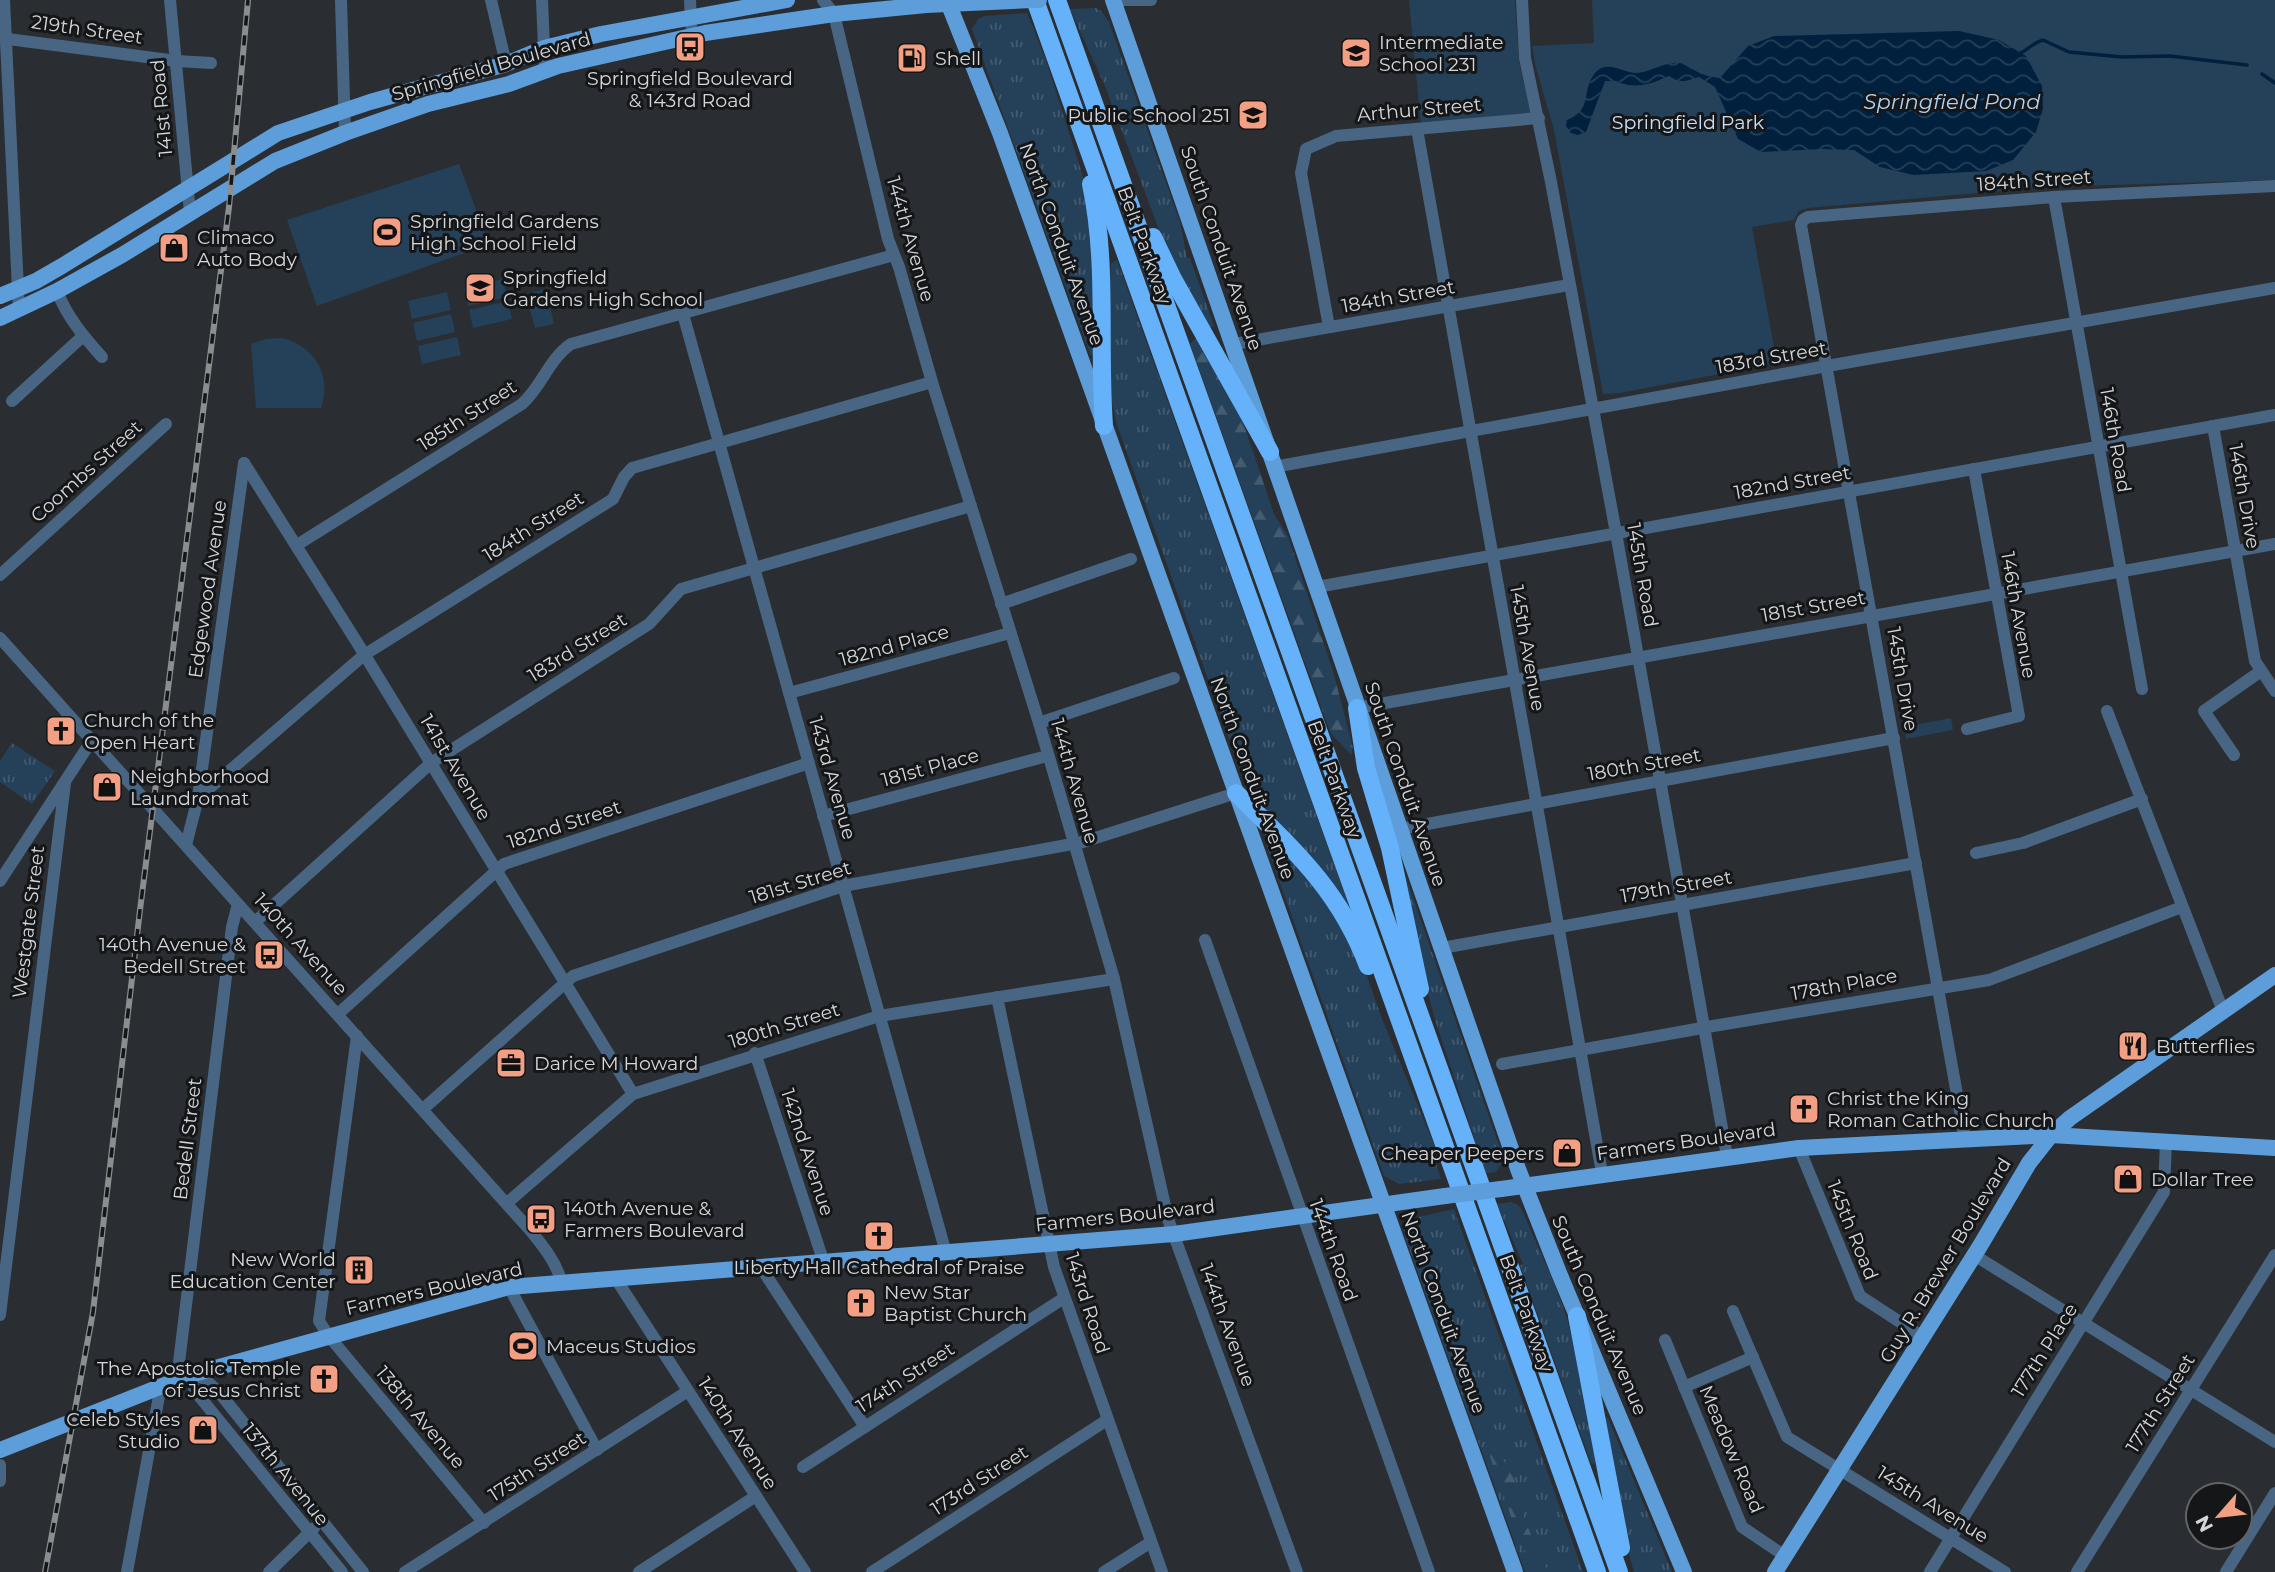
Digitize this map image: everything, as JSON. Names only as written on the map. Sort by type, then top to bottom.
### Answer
[{"type":"highway","name":"Belt Parkway","points":[[1037,0],[1597,1572]]},
{"type":"highway","name":"Belt Parkway","points":[[1057,0],[1619,1572]]},
{"type":"highway","points":[[1099,116],[1136,191],[1155,242],[1173,279],[1272,459]]},
{"type":"highway","points":[[1077,118],[1100,233],[1104,426]]},
{"type":"highway","points":[[1357,708],[1366,768],[1390,848],[1434,1054]]},
{"type":"highway","points":[[1236,793],[1314,872],[1337,902],[1360,946],[1422,1084]]},
{"type":"highway","points":[[1577,1316],[1610,1501],[1626,1572]]},
{"type":"main road","name":"Springfield Boulevard","points":[[0,296],[62,266],[278,133],[506,64],[544,48],[601,34],[788,0]]},
{"type":"main road","name":"Springfield Boulevard","points":[[0,318],[57,291],[275,161],[428,104],[509,84],[545,70],[692,36],[834,14],[948,2],[998,3],[1037,0]]},
{"type":"main road","name":"South Conduit Avenue","points":[[1113,0],[1525,1186],[1684,1572]]},
{"type":"main road","name":"North Conduit Avenue","points":[[948,2],[1000,133],[1515,1572]]},
{"type":"main road","name":"Guy R. Brewer Boulevard","points":[[1775,1572],[2034,1156],[2070,1118],[2275,975]]},
{"type":"main road","name":"Farmers Boulevard","points":[[0,1450],[176,1379],[509,1287],[762,1269],[1174,1234],[1799,1148],[2052,1135],[2275,1148]]},
{"type":"street","points":[[4,0],[3,38],[19,310]]},
{"type":"street","name":"141st Road","points":[[170,0],[190,213]]},
{"type":"street","points":[[341,0],[345,133]]},
{"type":"street","points":[[491,0],[506,64]]},
{"type":"street","points":[[542,0],[545,70]]},
{"type":"street","points":[[690,0],[692,36]]},
{"type":"street","name":"144th Avenue","points":[[823,0],[834,14],[888,239],[1039,723],[1115,979],[1168,1219],[1297,1572]]},
{"type":"street","points":[[1120,0],[1151,0]]},
{"type":"street","name":"145th Road","points":[[1522,0],[1525,58],[1539,118],[1616,533],[1727,1156]]},
{"type":"street","name":"219th Street","points":[[3,38],[211,63]]},
{"type":"street","name":"Arthur Street","points":[[1329,327],[1301,173],[1306,149],[1336,136],[1539,118]]},
{"type":"street","name":"145th Avenue","points":[[1418,129],[1602,1173]]},
{"type":"street","name":"184th Street","points":[[1801,225],[1803,219],[1808,217],[2054,197],[2275,186]]},
{"type":"street","name":"146th Road","points":[[2054,197],[2142,689]]},
{"type":"street","name":"145th Drive","points":[[1801,225],[1965,1139]]},
{"type":"street","name":"185th Street","points":[[297,545],[523,404],[533,394],[556,357],[571,344],[894,255]]},
{"type":"street","name":"184th Street","points":[[1234,344],[1569,285]]},
{"type":"street","name":"183rd Street","points":[[1272,459],[1470,431],[2275,288]]},
{"type":"street","points":[[57,291],[63,306],[83,336],[102,357]]},
{"type":"street","name":"143rd Avenue","points":[[683,314],[946,1253]]},
{"type":"street","points":[[12,401],[83,336]]},
{"type":"street","name":"184th Street","points":[[198,798],[365,655],[613,499],[624,477],[632,468],[932,382]]},
{"type":"street","name":"182nd Street","points":[[1317,587],[2275,415]]},
{"type":"street","name":"Coombs Street","points":[[0,575],[166,424]]},
{"type":"street","name":"146th Drive","points":[[2213,426],[2255,661],[2275,691]]},
{"type":"street","name":"141st Avenue","points":[[244,463],[365,655],[633,1094]]},
{"type":"street","name":"Edgewood Avenue","points":[[186,845],[198,798],[244,463]]},
{"type":"street","name":"146th Avenue","points":[[1967,729],[2019,716],[1974,469]]},
{"type":"street","name":"183rd Street","points":[[255,922],[431,763],[649,624],[681,589],[971,506]]},
{"type":"street","name":"181st Street","points":[[1357,708],[2275,544]]},
{"type":"street","points":[[1001,604],[1131,559]]},
{"type":"street","name":"182nd Place","points":[[789,694],[1010,633]]},
{"type":"street","name":"140th Avenue","points":[[3,647],[92,740],[507,1203],[548,1251],[558,1267],[562,1283]]},
{"type":"street","points":[[2234,755],[2204,711],[2261,671]]},
{"type":"street","points":[[1039,723],[1174,678]]},
{"type":"street","points":[[2107,710],[2223,1011]]},
{"type":"street","name":"180th Street","points":[[1400,829],[1894,738]]},
{"type":"street","points":[[0,881],[92,740]]},
{"type":"street","name":"181st Place","points":[[823,816],[1047,756]]},
{"type":"street","name":"182nd Street","points":[[338,1014],[505,863],[809,763]]},
{"type":"street","name":"Westgate Street","points":[[0,1315],[4,1256],[65,783]]},
{"type":"street","name":"181st Street","points":[[423,1109],[577,974],[843,886],[1074,844],[1236,793]]},
{"type":"street","points":[[1976,853],[2023,843],[2142,799]]},
{"type":"street","name":"179th Street","points":[[1442,948],[1916,863]]},
{"type":"street","name":"Bedell Street","points":[[127,1572],[176,1379],[232,927],[239,904]]},
{"type":"street","name":"178th Place","points":[[1502,1064],[1989,980],[2182,907]]},
{"type":"street","name":"144th Road","points":[[1205,940],[1429,1572]]},
{"type":"street","name":"180th Street","points":[[507,1203],[633,1094],[755,1053],[879,1016],[1115,979]]},
{"type":"street","name":"143rd Road","points":[[997,997],[1049,1245],[1064,1298],[1162,1572]]},
{"type":"street","points":[[328,1335],[319,1321],[357,1036]]},
{"type":"street","name":"142nd Avenue","points":[[755,1053],[824,1263]]},
{"type":"street","name":"177th Place","points":[[1930,1572],[2164,1192],[2166,1141]]},
{"type":"street","name":"145th Road","points":[[1799,1148],[1860,1296],[1923,1337]]},
{"type":"street","points":[[1973,1255],[2275,1442]]},
{"type":"street","name":"177th Street","points":[[2077,1572],[2275,1255]]},
{"type":"street","points":[[762,1269],[864,1427]]},
{"type":"street","name":"140th Avenue","points":[[616,1279],[805,1572]]},
{"type":"street","points":[[509,1287],[597,1450]]},
{"type":"street","name":"174th Street","points":[[803,1466],[1064,1298]]},
{"type":"street","name":"145th Avenue","points":[[1733,1311],[1787,1437],[2005,1572]]},
{"type":"street","name":"138th Avenue","points":[[328,1335],[484,1523]]},
{"type":"street","name":"Meadow Road","points":[[1665,1340],[1742,1527],[1785,1556]]},
{"type":"street","points":[[1684,1387],[1753,1357]]},
{"type":"street","name":"137th Avenue","points":[[176,1379],[203,1378],[218,1391],[363,1572]]},
{"type":"street","name":"137th Avenue","points":[[176,1379],[195,1391],[342,1572]]},
{"type":"street","name":"175th Street","points":[[405,1572],[688,1391]]},
{"type":"street","name":"173rd Street","points":[[872,1572],[1107,1420]]},
{"type":"street","points":[[0,1465],[0,1481]]},
{"type":"street","points":[[2226,1572],[2275,1493]]},
{"type":"street","points":[[639,1572],[756,1496]]},
{"type":"street","points":[[269,1572],[321,1521]]},
{"type":"street","points":[[1104,1572],[1152,1542]]},
{"type":"green space","points":[[1409,0],[1515,0],[1519,62],[1531,113],[1421,125]]},
{"type":"green space","name":"Springfield Park","points":[[1592,0],[2275,0],[2275,180],[2044,187],[1808,208],[1799,211],[1794,220],[1752,227],[1777,363],[1603,394],[1554,130],[1532,46],[1594,43]]},
{"type":"green space","points":[[1096,8],[1109,22],[1180,222],[1187,258],[1190,258],[1214,326],[1208,328],[1164,243],[1105,86],[1070,9]]},
{"type":"green space","points":[[1027,13],[1046,60],[1085,183],[1095,224],[1091,356],[972,29],[978,19],[984,16]]},
{"type":"green space","name":"Springfield Gardens High School Field","points":[[459,164],[489,244],[317,306],[287,220]]},
{"type":"green space","points":[[1117,260],[1350,909],[1347,910],[1254,800],[1242,774],[1117,425],[1105,374],[1111,263]]},
{"type":"green space","points":[[503,279],[507,297],[468,306],[464,288]]},
{"type":"green space","points":[[546,289],[554,324],[535,328],[526,294]]},
{"type":"green space","points":[[447,292],[451,310],[412,319],[408,301]]},
{"type":"green space","points":[[508,301],[512,319],[473,328],[469,310]]},
{"type":"green space","points":[[451,314],[455,332],[417,341],[413,323]]},
{"type":"green space","points":[[457,337],[461,355],[422,364],[418,346]]},
{"type":"green space","points":[[282,338],[304,348],[318,364],[324,385],[321,408],[256,408],[251,344]]},
{"type":"green space","points":[[1198,339],[1212,356],[1244,425],[1274,514],[1288,536],[1333,671],[1353,748],[1351,755],[1330,732],[1190,344]]},
{"type":"green space","points":[[1951,718],[1953,730],[1906,739],[1904,727]]},
{"type":"green space","points":[[12,743],[55,771],[32,804],[0,782],[0,761]]},
{"type":"green space","points":[[1272,837],[1318,884],[1361,959],[1382,1019],[1435,1147],[1431,1149],[1441,1179],[1399,1184],[1384,1176],[1265,841]]},
{"type":"green space","points":[[1402,866],[1503,1157],[1496,1172],[1486,1173],[1436,1023],[1418,956]]},
{"type":"green space","points":[[1511,1202],[1522,1210],[1553,1280],[1574,1351],[1579,1351],[1596,1458],[1594,1465],[1591,1463],[1520,1265],[1523,1264],[1497,1204]]},
{"type":"green space","points":[[1454,1209],[1583,1572],[1525,1572],[1405,1237],[1404,1230],[1410,1219]]},
{"type":"green space","points":[[1605,1417],[1608,1418],[1672,1572],[1634,1572],[1620,1520]]},
{"type":"green space","points":[[1488,1432],[1515,1481],[1524,1519],[1548,1572],[1539,1572],[1521,1545],[1484,1439]]},
{"type":"water","name":"Springfield Pond","points":[[1959,31],[1999,40],[2026,56],[2042,86],[2043,109],[2036,132],[2013,160],[1986,171],[1913,175],[1880,167],[1854,150],[1761,152],[1738,139],[1715,87],[1699,77],[1684,81],[1669,76],[1639,85],[1605,81],[1586,132],[1578,135],[1571,133],[1566,126],[1567,120],[1575,116],[1583,106],[1593,76],[1603,68],[1614,67],[1637,73],[1680,63],[1703,74],[1720,78],[1748,46],[1774,36]]},
{"type":"waterway","points":[[2017,54],[2043,40],[2069,52],[2122,57],[2170,56],[2247,65]]},
{"type":"waterway","points":[[2262,74],[2275,83]]},
{"type":"railway","points":[[45,1572],[93,1312],[140,910],[229,207],[248,0]]},
{"type":"place","name":"Springfield Boulevard & 143rd Road","points":[[690,47]]},
{"type":"place","name":"Intermediate School 231","points":[[1356,53]]},
{"type":"place","name":"Shell","points":[[912,58]]},
{"type":"place","name":"Public School 251","points":[[1253,115]]},
{"type":"place","name":"Springfield Gardens High School Field","points":[[387,232]]},
{"type":"place","name":"Climaco Auto Body","points":[[174,248]]},
{"type":"place","name":"Springfield Gardens High School","points":[[480,288]]},
{"type":"place","name":"Church of the Open Heart","points":[[61,731]]},
{"type":"place","name":"Neighborhood Laundromat","points":[[107,787]]},
{"type":"place","name":"140th Avenue & Bedell Street","points":[[269,955]]},
{"type":"place","name":"Butterflies","points":[[2133,1046]]},
{"type":"place","name":"Darice M Howard","points":[[511,1063]]},
{"type":"place","name":"Christ the King Roman Catholic Church","points":[[1804,1109]]},
{"type":"place","name":"Cheaper Peepers","points":[[1567,1153]]},
{"type":"place","name":"Dollar Tree","points":[[2128,1179]]},
{"type":"place","name":"140th Avenue & Farmers Boulevard","points":[[541,1219]]},
{"type":"place","name":"Liberty Hall Cathedral of Praise","points":[[879,1236]]},
{"type":"place","name":"New World Education Center","points":[[359,1270]]},
{"type":"place","name":"New Star Baptist Church","points":[[861,1303]]},
{"type":"place","name":"Maceus Studios","points":[[523,1346]]},
{"type":"place","name":"The Apostolic Temple of Jesus Christ","points":[[324,1379]]},
{"type":"place","name":"Celeb Styles Studio","points":[[203,1430]]}]
